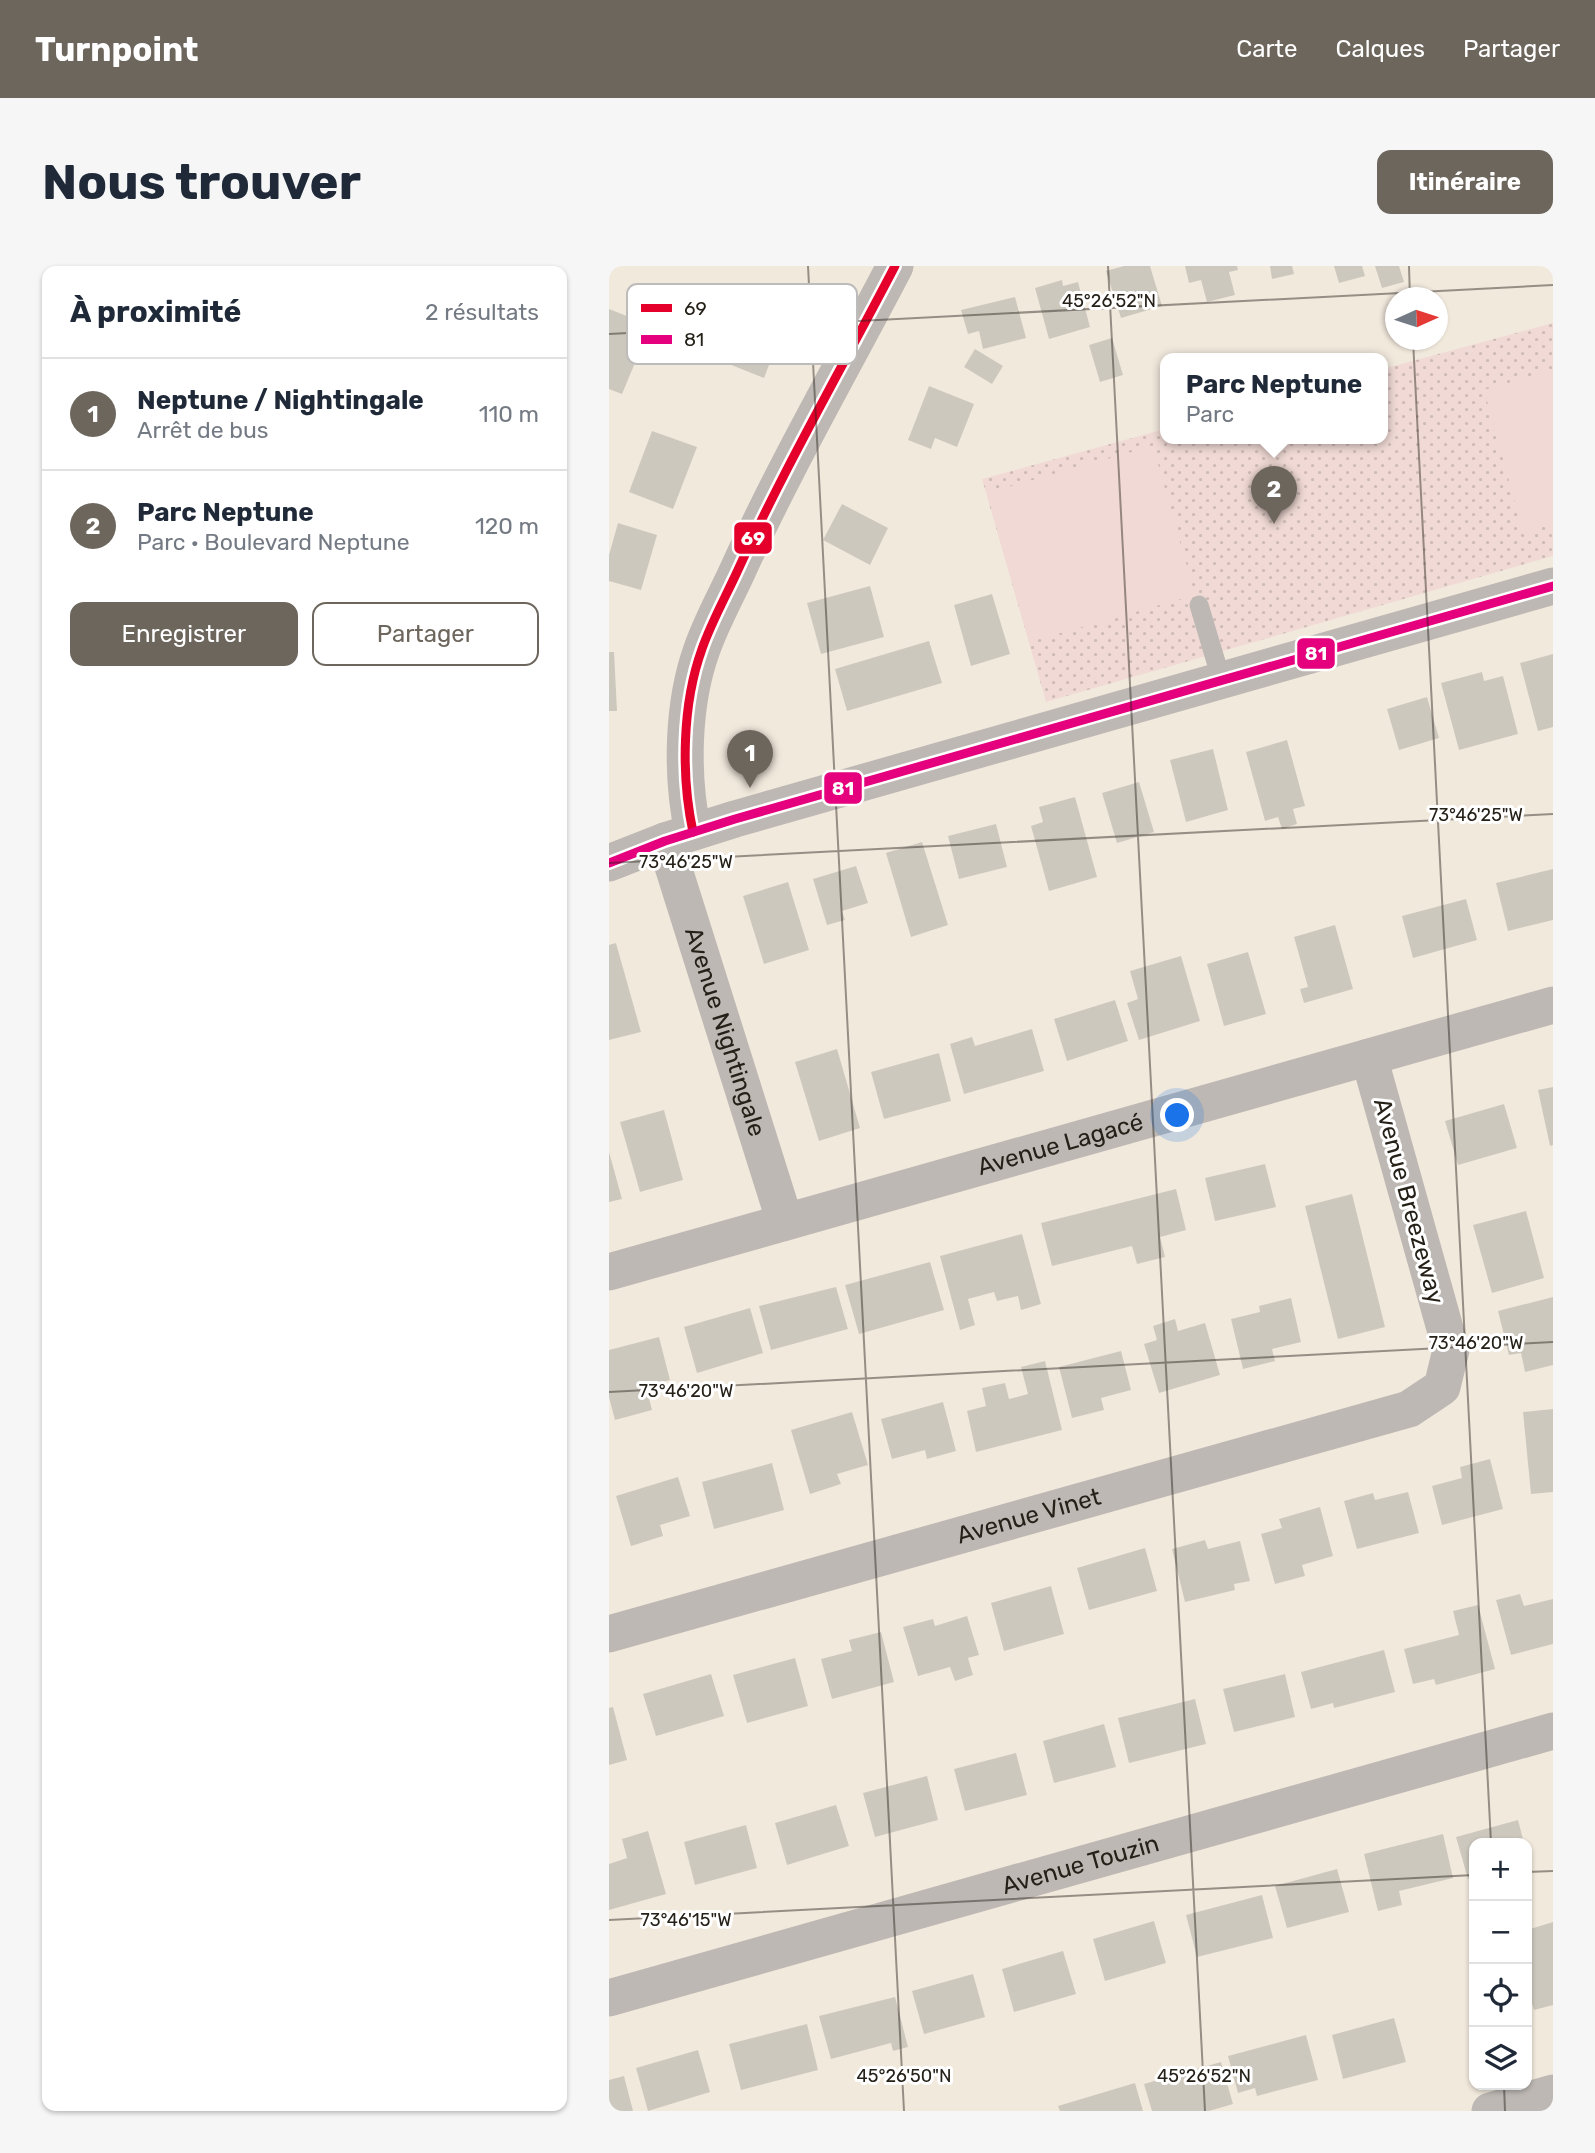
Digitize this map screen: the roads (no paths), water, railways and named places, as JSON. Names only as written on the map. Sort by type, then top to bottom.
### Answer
[{"type":"street","name":"Avenue Nightingale","points":[[857,337],[895,266]]},
{"type":"street","name":"Avenue Nightingale","points":[[785,1222],[679,837],[686,798],[684,774],[687,714],[701,651],[768,503],[842,364]]},
{"type":"street","points":[[609,863],[679,837],[1553,586]]},
{"type":"street","name":"Avenue Lagacé","points":[[609,1272],[1553,1005]]},
{"type":"street","name":"Avenue Breezeway","points":[[1369,1057],[1451,1350],[1442,1387]]},
{"type":"street","name":"Avenue Vinet","points":[[609,1634],[1409,1409],[1442,1387]]},
{"type":"street","name":"Avenue Touzin","points":[[609,1998],[1553,1731]]},
{"type":"street","points":[[1490,2111],[1553,2093]]},
{"type":"lane","points":[[1199,605],[1221,682]]},
{"type":"place","name":"Parc Neptune","points":[[1274,524]]},
{"type":"place","name":"Neptune / Nightingale","points":[[750,788]]}]
